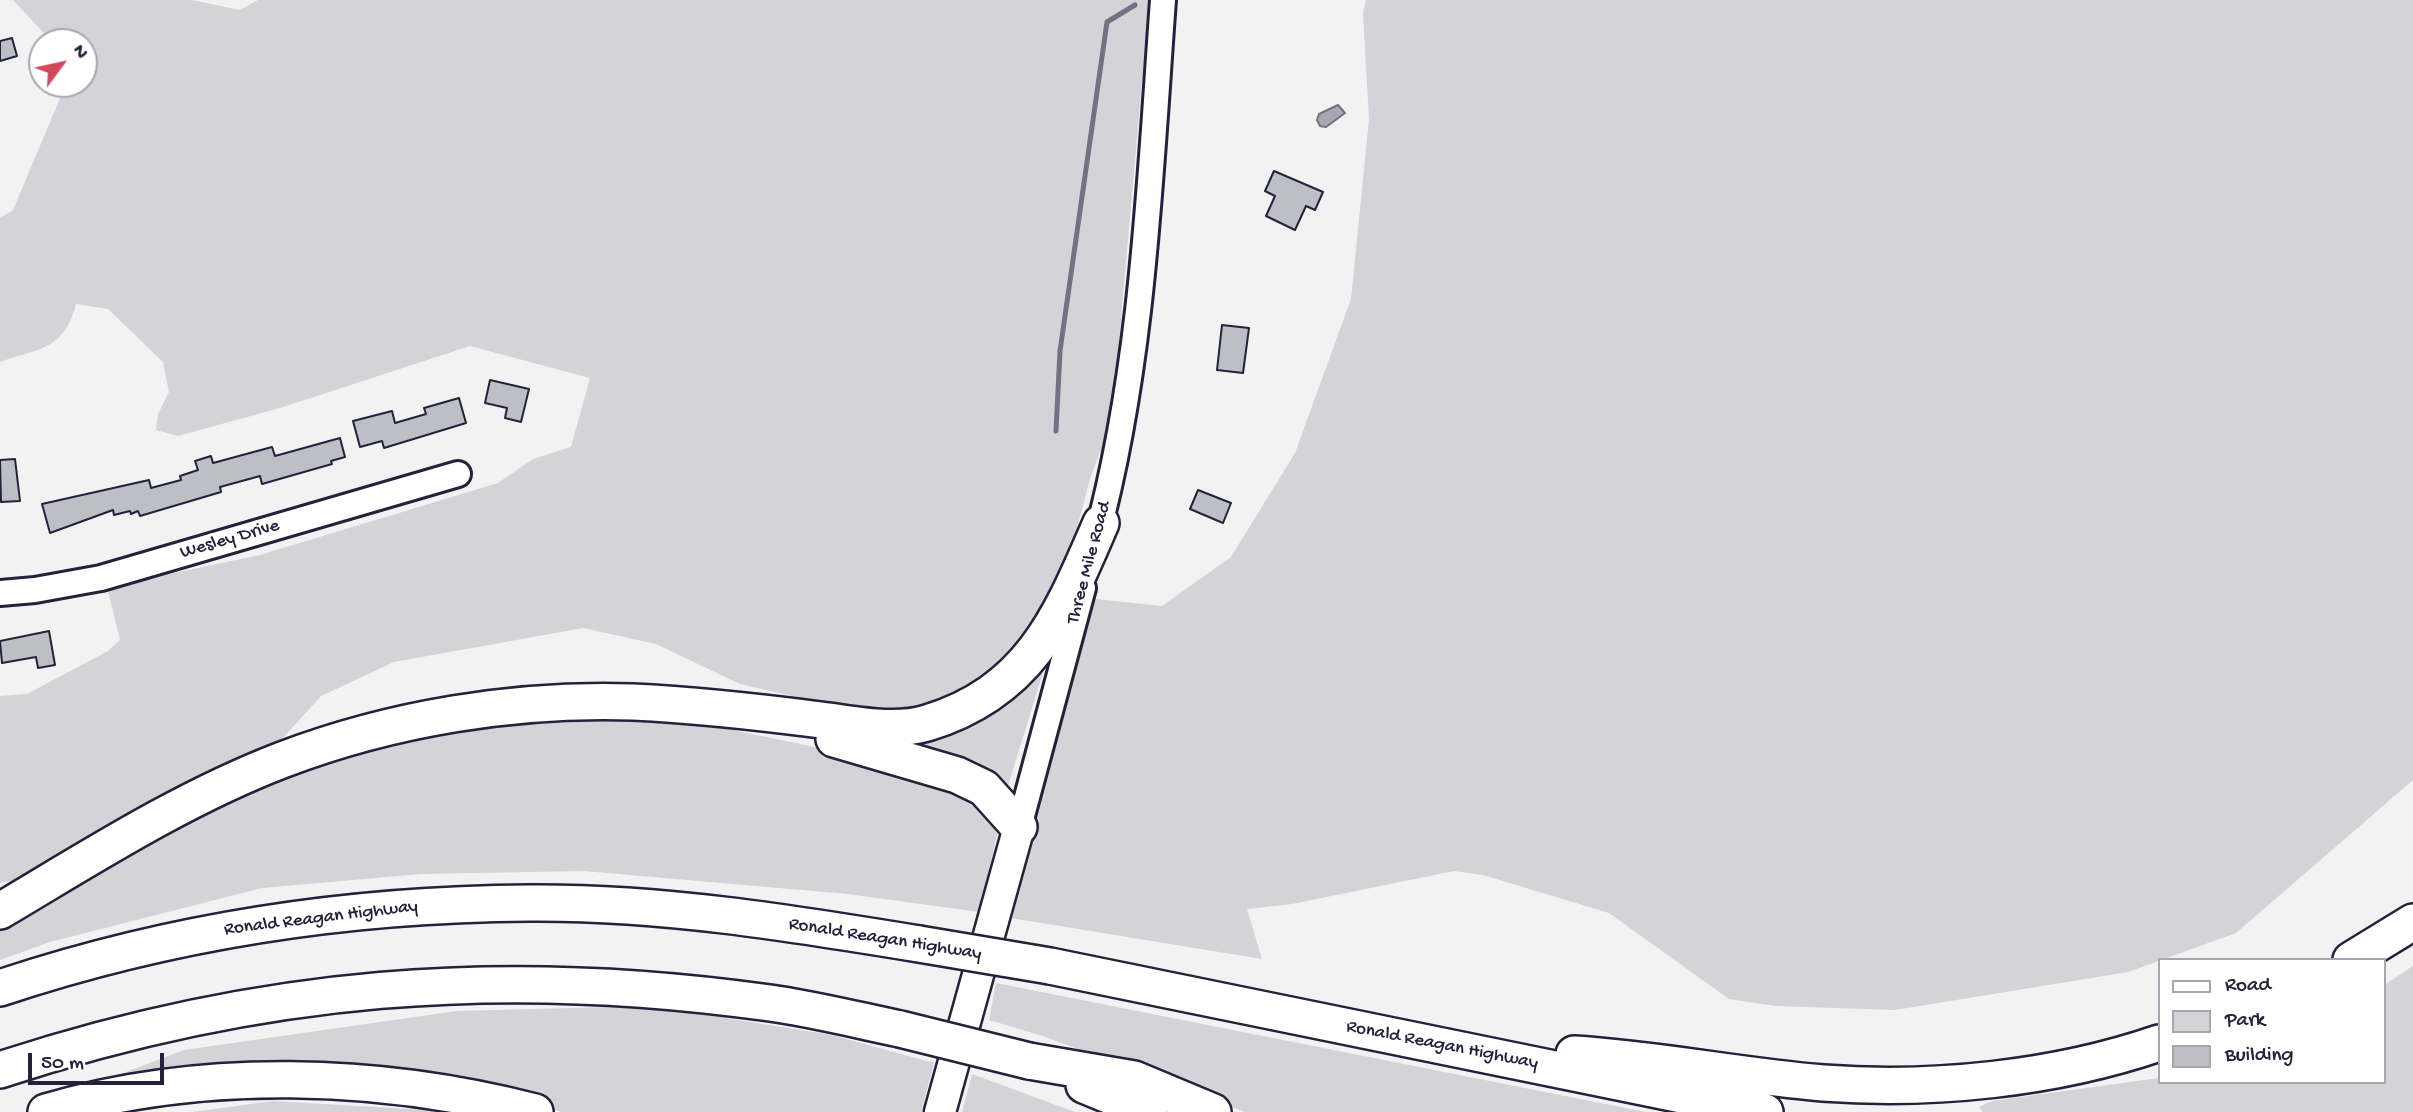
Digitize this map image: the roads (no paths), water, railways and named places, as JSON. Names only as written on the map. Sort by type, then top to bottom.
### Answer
[{"type":"highway","points":[[0,911],[213,792],[282,760],[370,732],[478,710],[583,701],[672,704],[883,727],[924,724],[986,696],[1015,673],[1040,647],[1101,523]]},
{"type":"highway","points":[[758,714],[799,729],[957,775],[984,788],[1019,827]]},
{"type":"highway","name":"Ronald Reagan Highway","points":[[0,988],[103,956],[213,931],[427,906],[532,903],[683,911],[919,944],[1050,966],[1765,1112]]},
{"type":"highway","points":[[2354,958],[2413,922]]},
{"type":"highway","points":[[0,1070],[92,1040],[205,1014],[312,996],[390,988],[511,984],[595,985],[773,1003],[900,1029],[1029,1062],[1134,1079],[1213,1112]]},
{"type":"highway","points":[[1444,1046],[1631,1058],[1738,1074],[1872,1086],[2009,1076],[2109,1057],[2158,1043]]},
{"type":"highway","points":[[1029,1062],[1149,1112]]},
{"type":"highway","points":[[47,1112],[130,1093],[175,1087],[282,1080],[368,1083],[459,1095],[535,1112]]},
{"type":"main road","name":"Three Mile Road","points":[[940,1112],[1019,827]]},
{"type":"street","name":"Three Mile Road","points":[[1019,827],[1116,460],[1130,377],[1163,0]]},
{"type":"street","name":"Wesley Drive","points":[[0,593],[35,590],[101,578],[458,474]]},
{"type":"waterway","points":[[1056,431],[1060,351],[1107,22],[1135,5]]}]
